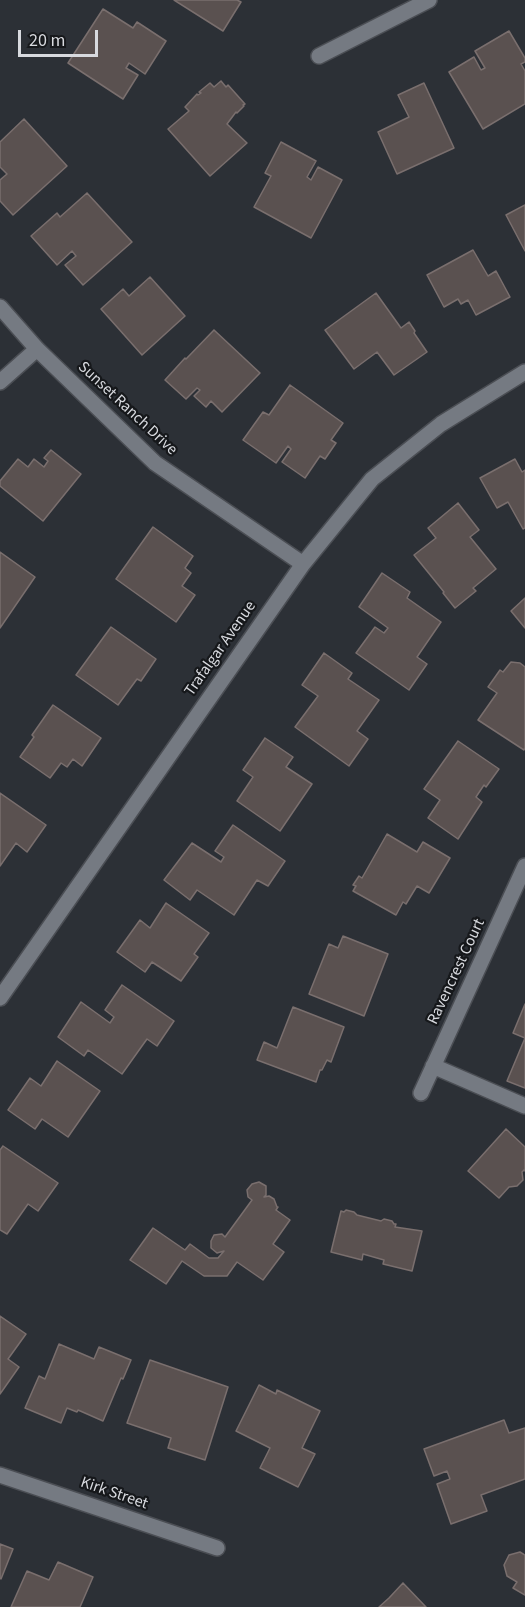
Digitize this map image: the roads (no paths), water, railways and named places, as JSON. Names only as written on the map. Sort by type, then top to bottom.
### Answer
[{"type":"street","points":[[319,56],[429,0]]},
{"type":"street","name":"Sunset Ranch Drive","points":[[0,307],[37,349],[155,463],[303,564]]},
{"type":"street","points":[[0,382],[37,349]]},
{"type":"street","name":"Trafalgar Avenue","points":[[0,998],[303,564],[372,479],[441,424],[525,372]]},
{"type":"street","name":"Ravencrest Court","points":[[421,1093],[525,866]]},
{"type":"street","points":[[434,1066],[525,1107]]},
{"type":"street","name":"Kirk Street","points":[[0,1475],[217,1548]]}]
